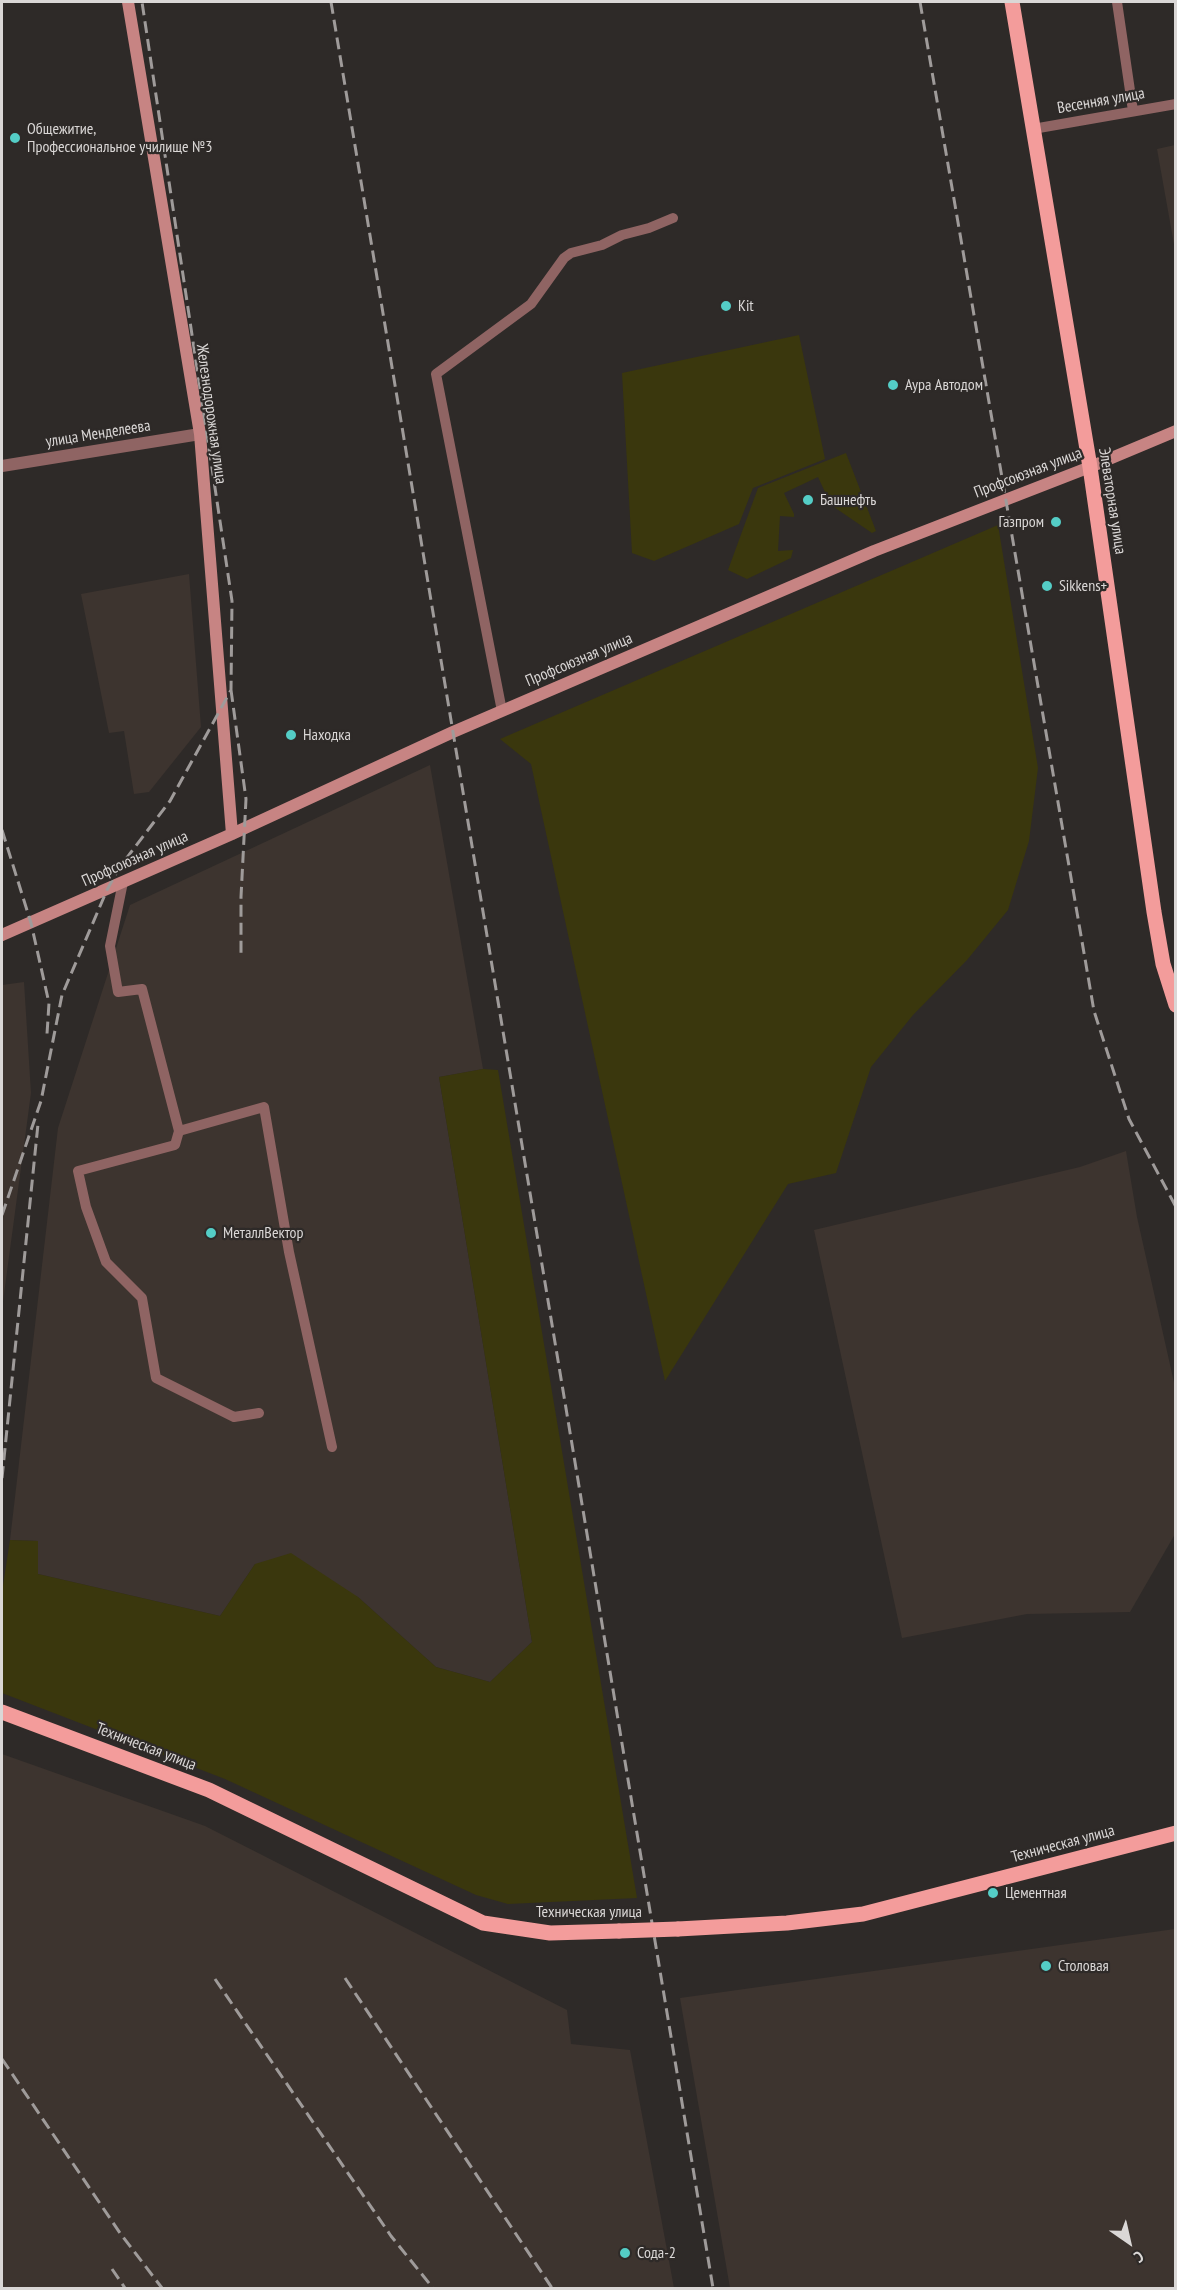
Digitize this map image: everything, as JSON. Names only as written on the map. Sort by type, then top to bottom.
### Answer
[{"type":"main road","name":"Железнодорожная улица","points":[[128,2],[200,434],[232,834]]},
{"type":"main road","name":"Элеваторная улица","points":[[1012,2],[1090,467],[1154,912],[1164,964],[1176,1005]]},
{"type":"main road","name":"Профсоюзная улица","points":[[2,935],[232,834],[502,711],[874,551],[1176,431]]},
{"type":"main road","name":"Техническая улица","points":[[2,1712],[209,1790],[483,1923],[550,1933],[787,1923],[863,1914],[1176,1833]]},
{"type":"street","points":[[1117,2],[1133,111]]},
{"type":"street","name":"Весенняя улица","points":[[1033,129],[1176,104]]},
{"type":"street","points":[[502,711],[436,374],[531,304],[564,258],[571,253],[603,244],[622,235],[649,228],[673,218]]},
{"type":"street","name":"улица Менделеева","points":[[2,466],[200,434]]},
{"type":"street","points":[[123,882],[110,946],[118,992],[142,989],[179,1131],[175,1145],[78,1171],[86,1207],[106,1262],[142,1298],[156,1378],[234,1417],[259,1413]]},
{"type":"street","points":[[179,1131],[264,1107],[290,1252],[332,1448]]},
{"type":"shaded area","points":[[1176,145],[1175,250],[1157,149]]},
{"type":"shaded area","points":[[799,335],[825,459],[753,488],[739,524],[654,561],[632,553],[622,373]]},
{"type":"shaded area","points":[[846,453],[876,531],[872,533],[831,505],[818,477],[784,493],[794,517],[780,516],[778,551],[793,550],[791,558],[747,579],[728,570],[758,488]]},
{"type":"shaded area","points":[[998,525],[1038,768],[1029,841],[1008,910],[967,960],[913,1015],[871,1067],[836,1173],[788,1184],[665,1381],[531,764],[500,739]]},
{"type":"shaded area","points":[[189,574],[201,727],[149,792],[134,794],[124,731],[109,733],[81,594]]},
{"type":"shaded area","points":[[430,765],[483,1069],[439,1077],[532,1642],[490,1682],[436,1667],[358,1597],[255,1564],[220,1616],[38,1574],[38,1541],[10,1540],[58,1128],[130,905]]},
{"type":"shaded area","points":[[24,982],[31,1093],[2,1309],[2,985]]},
{"type":"shaded area","points":[[483,1069],[498,1070],[637,1898],[508,1904],[476,1895],[225,1779],[2,1693],[2,1592],[10,1540],[38,1541],[38,1574],[220,1616],[255,1564],[291,1553],[358,1597],[436,1667],[490,1682],[532,1642],[439,1077]]},
{"type":"shaded area","points":[[1126,1151],[1137,1217],[1175,1387],[1175,1534],[1130,1612],[1027,1614],[902,1638],[814,1230],[1080,1167]]},
{"type":"shaded area","points":[[2,1754],[205,1826],[567,2010],[571,2044],[630,2050],[674,2288],[2,2288]]},
{"type":"shaded area","points":[[1175,1929],[1175,2288],[730,2288],[680,1998]]},
{"type":"railway","points":[[2,1215],[41,1101],[62,995],[107,890],[119,868],[170,801],[231,690],[232,601],[142,2]]},
{"type":"railway","points":[[331,2],[713,2288]]},
{"type":"railway","points":[[920,2],[1094,1011],[1129,1119],[1176,1207]]},
{"type":"railway","points":[[231,690],[246,799],[241,897],[241,953]]},
{"type":"railway","points":[[2,830],[31,923],[49,1003],[47,1034]]},
{"type":"railway","points":[[2,1478],[38,1124]]},
{"type":"railway","points":[[345,1978],[552,2288]]},
{"type":"railway","points":[[215,1979],[391,2236],[433,2288]]},
{"type":"railway","points":[[2,2059],[120,2233],[162,2288]]},
{"type":"railway","points":[[112,2269],[125,2288]]},
{"type":"place","name":"Общежитие, Профессиональное училище №3","points":[[15,138]]},
{"type":"place","name":"Kit","points":[[726,306]]},
{"type":"place","name":"Аура Автодом","points":[[893,385]]},
{"type":"place","name":"Башнефть","points":[[808,500]]},
{"type":"place","name":"Газпром","points":[[1056,522]]},
{"type":"place","name":"Sikkens+","points":[[1047,586]]},
{"type":"place","name":"Находка","points":[[291,735]]},
{"type":"place","name":"МеталлВектор","points":[[211,1233]]},
{"type":"place","name":"Цементная","points":[[993,1893]]},
{"type":"place","name":"Столовая","points":[[1046,1966]]},
{"type":"place","name":"Сода-2","points":[[625,2253]]}]
